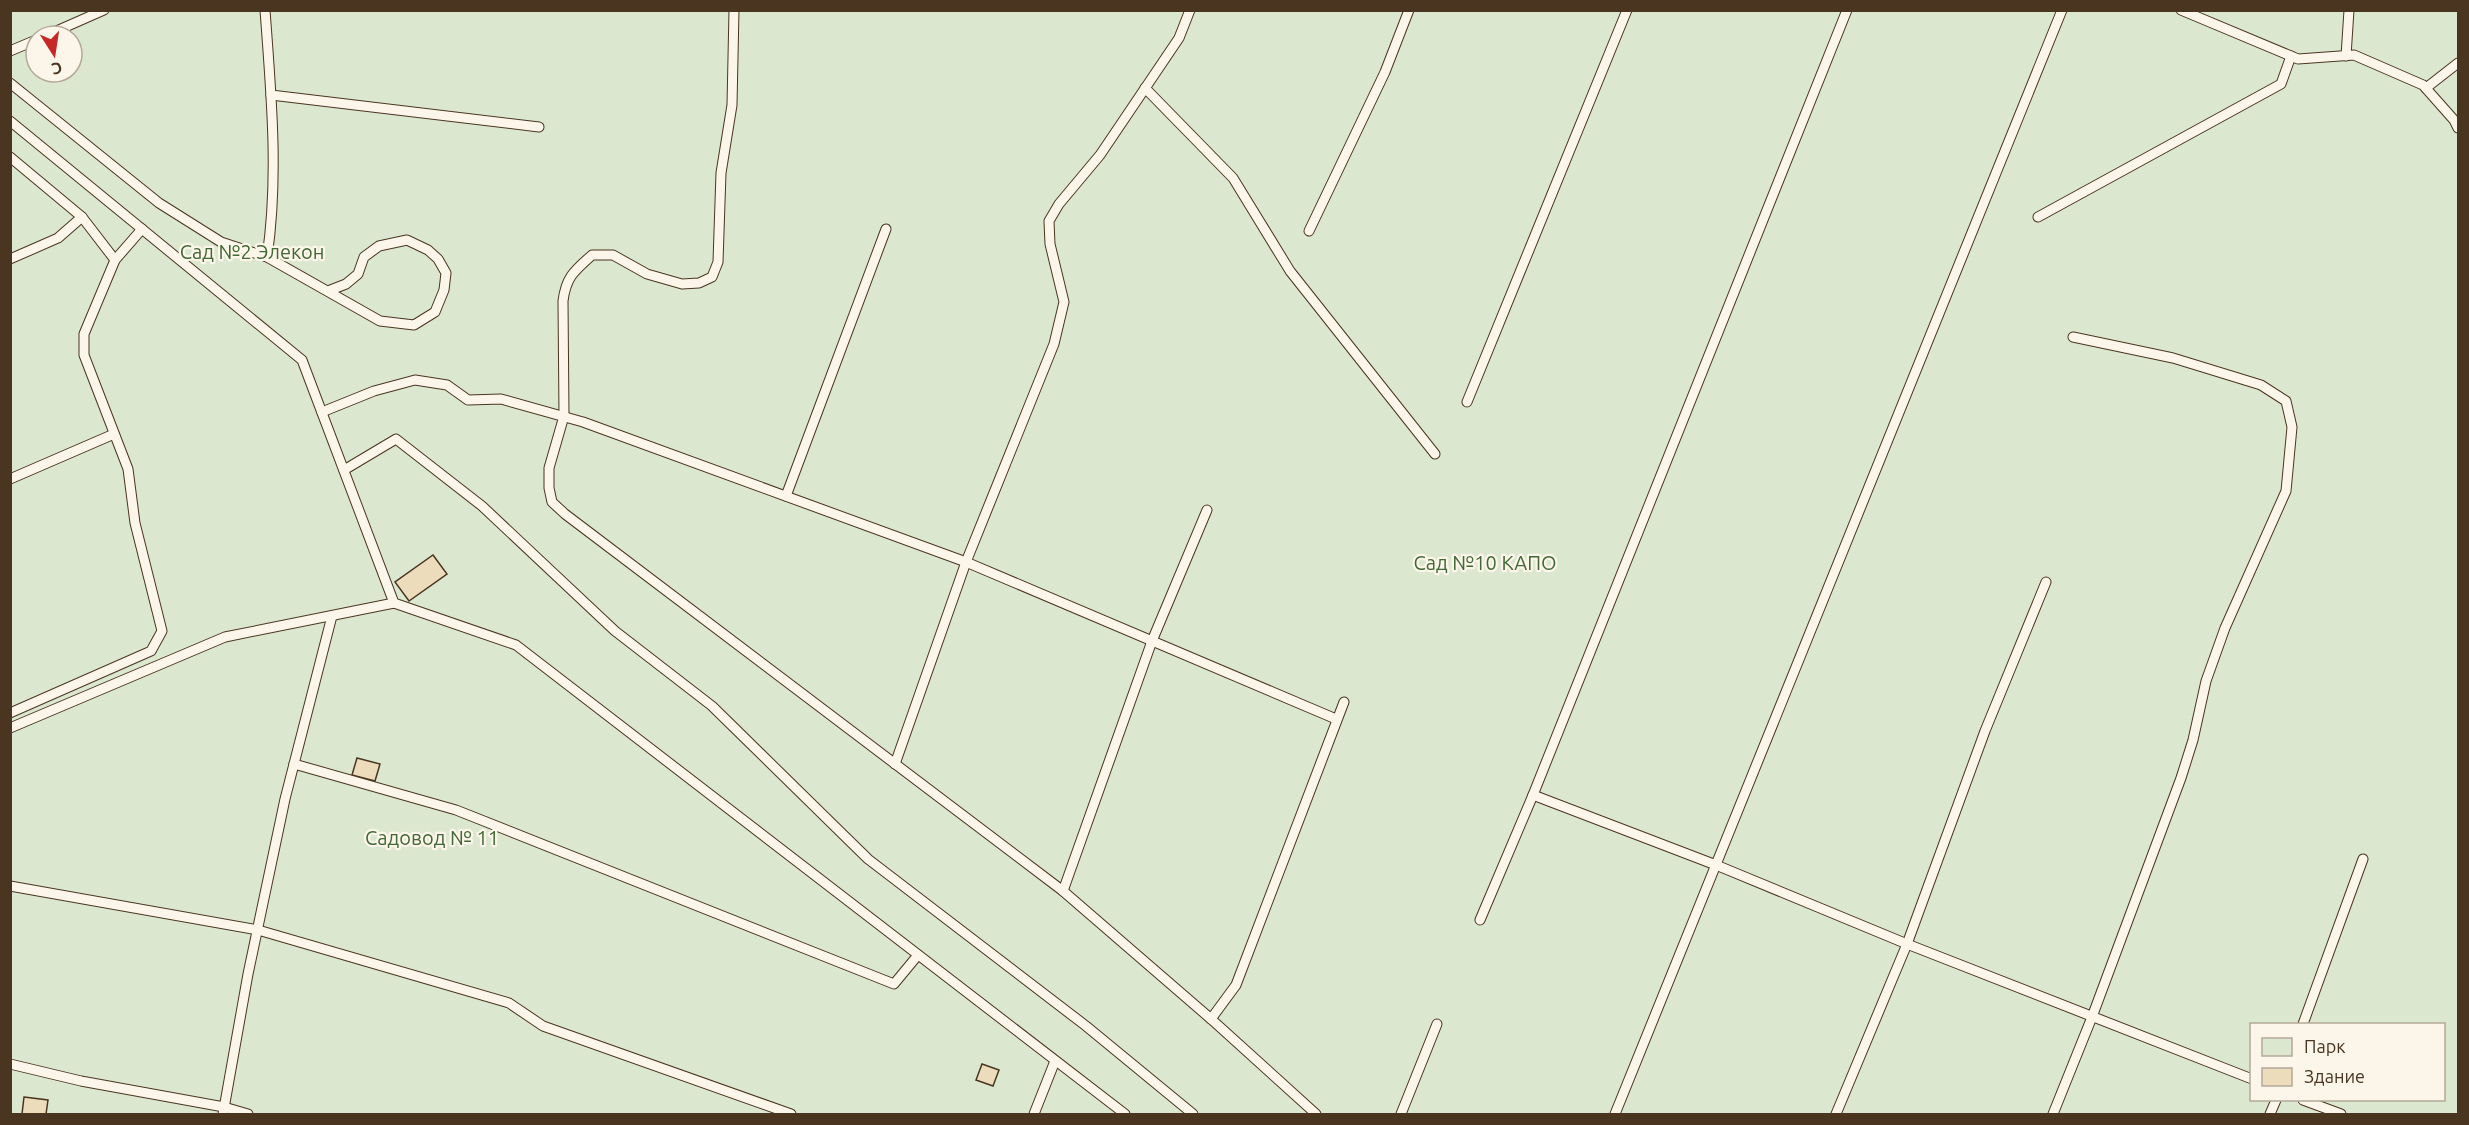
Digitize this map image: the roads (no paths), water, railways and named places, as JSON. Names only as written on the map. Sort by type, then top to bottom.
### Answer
[{"type":"lane","points":[[72,24],[104,10]]},
{"type":"lane","points":[[265,10],[271,95],[272,223],[267,257]]},
{"type":"lane","points":[[734,10],[732,105],[721,173],[718,261],[712,277],[699,283],[682,285],[647,274],[613,255],[592,255],[574,270],[566,284],[563,301],[564,416],[549,468],[549,489],[552,502],[1063,891],[1211,1019],[1316,1114]]},
{"type":"lane","points":[[895,764],[966,562],[1054,344],[1064,302],[1050,244],[1049,221],[1059,204],[1100,155],[1146,88],[1179,38],[1190,10]]},
{"type":"lane","points":[[1309,231],[1385,72],[1409,10]]},
{"type":"lane","points":[[1467,402],[1627,10]]},
{"type":"lane","points":[[1480,920],[1533,795],[1847,10]]},
{"type":"lane","points":[[1615,1114],[2062,10]]},
{"type":"lane","points":[[2181,10],[2298,59],[2354,55],[2426,88],[2454,120],[2458,128]]},
{"type":"lane","points":[[2346,56],[2349,10]]},
{"type":"lane","points":[[10,51],[24,45]]},
{"type":"lane","points":[[2038,217],[2280,84],[2291,56]]},
{"type":"lane","points":[[2426,88],[2458,63]]},
{"type":"lane","points":[[10,83],[159,204],[221,242],[267,257],[380,321],[414,325],[435,312],[444,290],[446,273],[438,259],[428,250],[407,240],[379,246],[364,257],[358,274],[346,284],[328,291]]},
{"type":"lane","points":[[1146,88],[1233,178],[1290,271],[1435,454]]},
{"type":"lane","points":[[271,95],[539,127]]},
{"type":"lane","points":[[10,121],[302,360],[394,603]]},
{"type":"lane","points":[[10,157],[82,217],[115,260]]},
{"type":"lane","points":[[10,259],[58,238],[82,217]]},
{"type":"lane","points":[[10,713],[151,651],[162,631],[135,523],[128,469],[84,355],[84,333],[115,260],[142,229]]},
{"type":"lane","points":[[786,496],[886,229]]},
{"type":"lane","points":[[2053,1114],[2092,1017],[2181,778],[2210,671],[2225,628],[2286,491],[2292,427],[2286,401],[2261,385],[2173,358],[2073,337]]},
{"type":"lane","points":[[322,412],[374,391],[416,381],[447,385],[468,400],[501,399],[564,416],[966,562],[1336,719]]},
{"type":"lane","points":[[10,479],[114,434]]},
{"type":"lane","points":[[344,470],[396,439],[482,506],[615,631],[712,706],[868,859],[1086,1026],[1193,1114]]},
{"type":"lane","points":[[1063,891],[1152,641],[1207,510]]},
{"type":"lane","points":[[1836,1114],[1907,944],[1985,731],[2046,582]]},
{"type":"lane","points":[[10,728],[225,637],[394,603],[516,645],[1125,1114]]},
{"type":"lane","points":[[224,1111],[258,930],[294,764],[332,616]]},
{"type":"lane","points":[[1211,1019],[1236,985],[1344,702]]},
{"type":"lane","points":[[294,764],[456,810],[894,984],[918,955]]},
{"type":"lane","points":[[1533,795],[1716,865],[1907,944],[2250,1078]]},
{"type":"lane","points":[[2303,1023],[2363,859]]},
{"type":"lane","points":[[10,886],[258,930],[509,1003],[543,1026],[791,1114]]},
{"type":"lane","points":[[1401,1114],[1437,1024]]},
{"type":"lane","points":[[1034,1114],[1055,1060]]},
{"type":"lane","points":[[10,1064],[81,1081],[248,1114]]},
{"type":"lane","points":[[2306,1101],[2342,1114]]},
{"type":"park label","name":"Сад №2 Элекон","points":[[252,251]]},
{"type":"park label","name":"Сад №10 КАПО","points":[[1485,562]]},
{"type":"park label","name":"Садовод № 11","points":[[432,837]]}]
